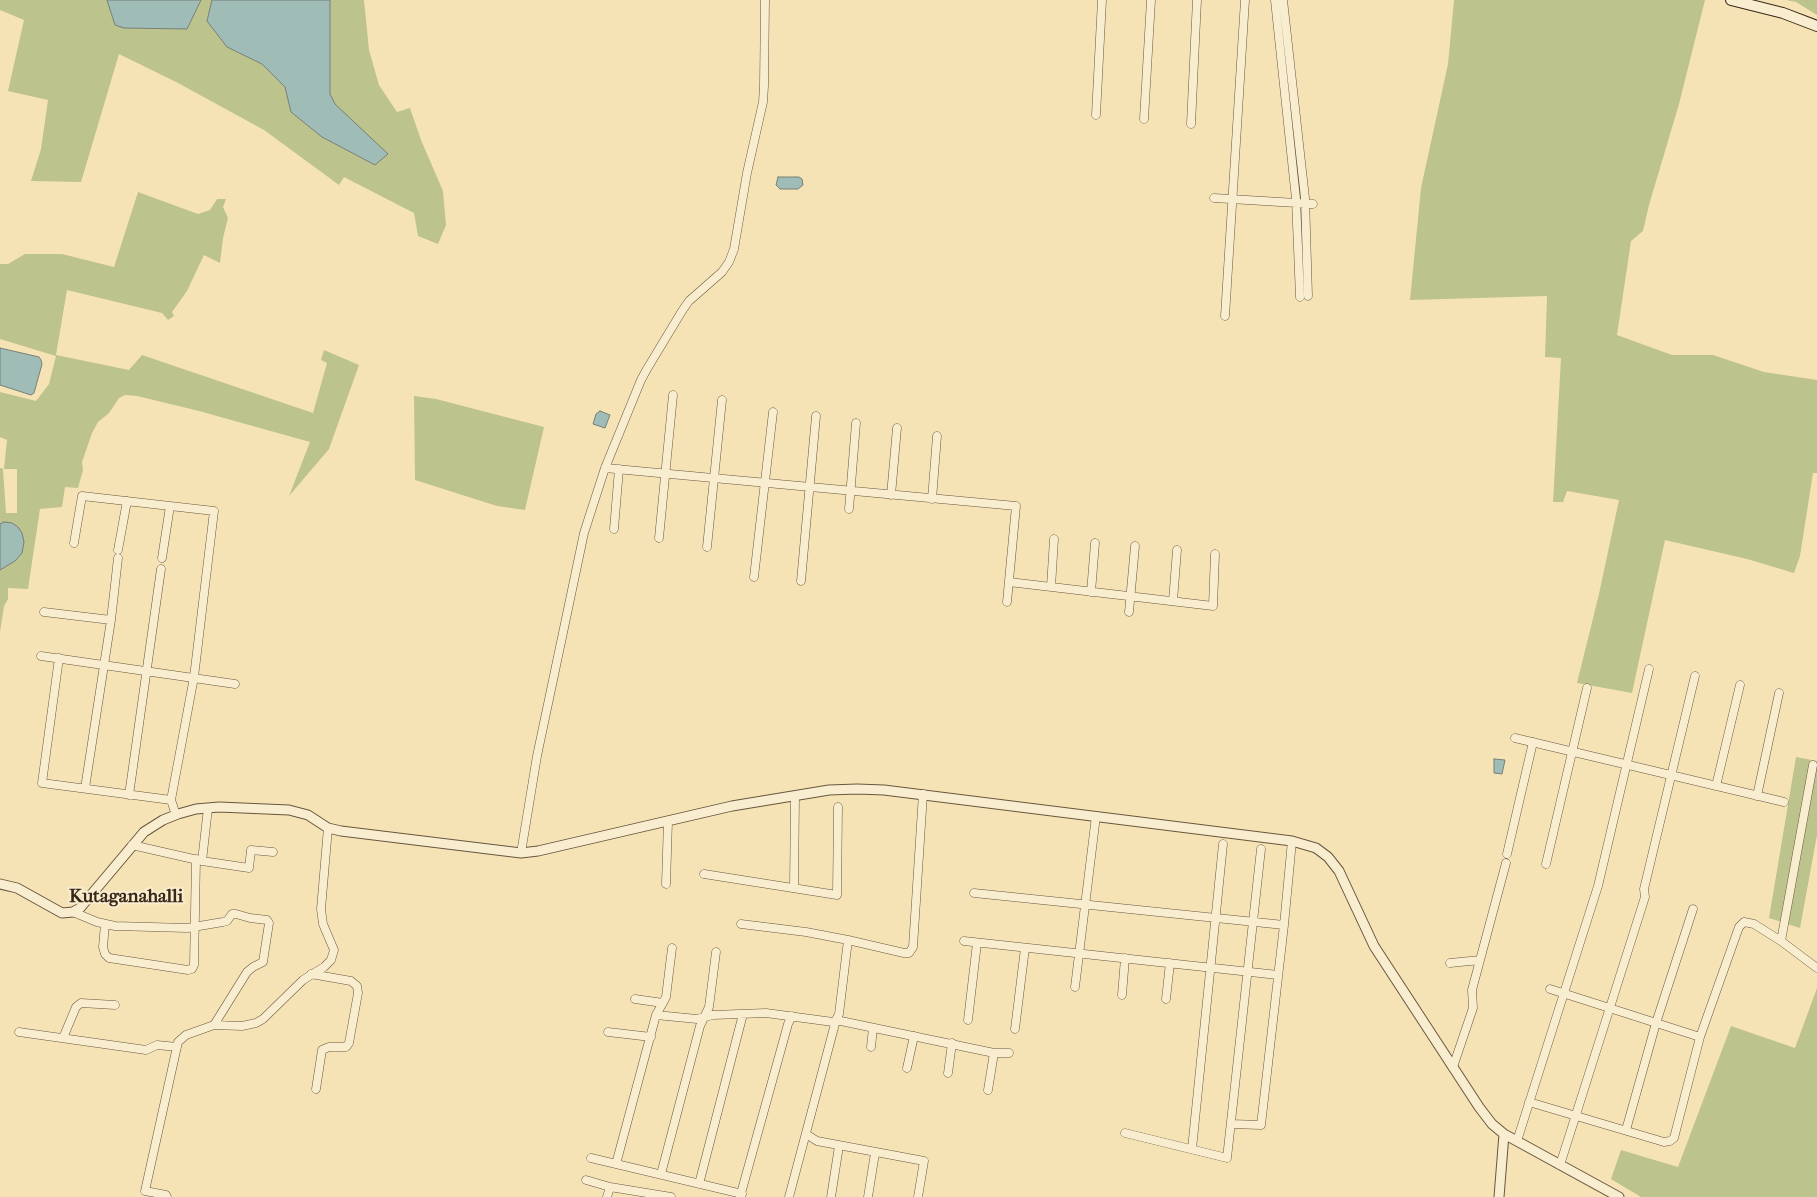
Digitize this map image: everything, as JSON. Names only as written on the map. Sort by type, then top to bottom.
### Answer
[{"type":"main road","points":[[1731,0],[1783,13],[1817,26]]},
{"type":"street","points":[[521,853],[537,756],[582,542],[605,468],[647,369],[682,311],[689,302],[722,272],[729,262],[734,249],[747,173],[763,102],[765,0]]},
{"type":"street","points":[[1096,115],[1102,0]]},
{"type":"street","points":[[1144,119],[1151,0]]},
{"type":"street","points":[[1191,124],[1197,0]]},
{"type":"street","points":[[1225,316],[1245,0]]},
{"type":"street","points":[[1275,0],[1304,296],[1309,203],[1283,0]]},
{"type":"street","points":[[1214,198],[1309,203]]},
{"type":"street","points":[[659,538],[673,395]]},
{"type":"street","points":[[707,547],[722,400]]},
{"type":"street","points":[[754,577],[773,412]]},
{"type":"street","points":[[801,581],[816,416]]},
{"type":"street","points":[[849,509],[856,423]]},
{"type":"street","points":[[890,494],[897,428]]},
{"type":"street","points":[[932,499],[937,436]]},
{"type":"street","points":[[605,468],[1016,506],[1007,602]]},
{"type":"street","points":[[614,529],[619,469]]},
{"type":"street","points":[[74,543],[82,496],[214,511],[194,677],[171,800],[176,815]]},
{"type":"street","points":[[86,788],[127,501]]},
{"type":"street","points":[[162,558],[170,506]]},
{"type":"street","points":[[1051,587],[1054,539]]},
{"type":"street","points":[[1091,592],[1095,543]]},
{"type":"street","points":[[1129,612],[1135,546]]},
{"type":"street","points":[[1173,601],[1177,550]]},
{"type":"street","points":[[1009,582],[1213,606],[1216,554]]},
{"type":"street","points":[[129,795],[161,569]]},
{"type":"street","points":[[44,612],[111,620]]},
{"type":"street","points":[[41,656],[235,684]]},
{"type":"street","points":[[59,658],[42,783],[171,800]]},
{"type":"street","points":[[1517,1140],[1598,886],[1649,669]]},
{"type":"street","points":[[1560,1165],[1645,897],[1644,889],[1695,676]]},
{"type":"street","points":[[1716,786],[1740,685]]},
{"type":"street","points":[[1546,864],[1587,688]]},
{"type":"street","points":[[1756,796],[1780,693]]},
{"type":"street","points":[[1515,738],[1784,802]]},
{"type":"street","points":[[1453,1067],[1473,1008],[1472,990],[1507,859],[1533,742]]},
{"type":"street","points":[[1781,941],[1813,765]]},
{"type":"street","points":[[0,884],[17,888],[62,914],[73,912],[80,908],[144,832],[176,815],[196,809],[219,807],[289,810],[308,815],[328,828],[521,853],[538,851],[732,806],[829,790],[857,788],[923,794],[1292,841],[1316,848],[1328,857],[1339,871],[1374,946],[1492,1124],[1504,1134],[1619,1197]]},
{"type":"street","points":[[741,924],[806,932],[904,954],[911,950],[923,794]]},
{"type":"street","points":[[794,888],[795,796]]},
{"type":"street","points":[[704,874],[837,895],[838,807]]},
{"type":"street","points":[[105,924],[103,947],[105,954],[109,958],[188,970],[194,965],[194,927],[199,860],[208,808]]},
{"type":"street","points":[[1075,987],[1096,816]]},
{"type":"street","points":[[666,884],[668,821]]},
{"type":"street","points":[[167,1197],[166,1195],[145,1191],[177,1047],[181,1038],[214,1025],[242,1026],[263,1019],[311,974],[324,967],[331,960],[334,950],[323,924],[321,909],[328,828]]},
{"type":"street","points":[[1231,1124],[1261,1125],[1292,841]]},
{"type":"street","points":[[1192,1149],[1223,844]]},
{"type":"street","points":[[132,845],[199,860],[249,868],[251,850],[273,852]]},
{"type":"street","points":[[1125,1133],[1227,1158],[1261,849]]},
{"type":"street","points":[[974,893],[1284,925]]},
{"type":"street","points":[[1626,1130],[1656,1023],[1693,909]]},
{"type":"street","points":[[73,912],[115,926],[194,927],[227,921],[232,914],[267,920],[263,962],[247,972],[214,1025]]},
{"type":"street","points":[[1529,1102],[1664,1142],[1674,1138],[1700,1037],[1739,927],[1744,922],[1754,924],[1781,941],[1817,968]]},
{"type":"street","points":[[789,1197],[839,1014],[848,940]]},
{"type":"street","points":[[964,941],[1278,975]]},
{"type":"street","points":[[968,1020],[977,943]]},
{"type":"street","points":[[616,1164],[656,1015],[666,997],[672,948]]},
{"type":"street","points":[[1015,1029],[1025,948]]},
{"type":"street","points":[[661,1174],[700,1026],[710,1007],[716,952]]},
{"type":"street","points":[[1122,995],[1125,958]]},
{"type":"street","points":[[1450,963],[1480,960]]},
{"type":"street","points":[[1166,998],[1170,963]]},
{"type":"street","points":[[311,974],[352,982],[357,986],[358,993],[349,1043],[346,1047],[329,1047],[322,1050],[316,1089]]},
{"type":"street","points":[[1550,989],[1700,1037]]},
{"type":"street","points":[[636,999],[663,1003]]},
{"type":"street","points":[[63,1038],[76,1007],[81,1003],[115,1005]]},
{"type":"street","points":[[656,1015],[698,1019],[713,1015],[766,1013],[826,1022],[836,1020],[994,1053],[1008,1053]]},
{"type":"street","points":[[699,1184],[743,1014]]},
{"type":"street","points":[[591,1158],[741,1195],[788,1024],[792,1016]]},
{"type":"street","points":[[870,1047],[873,1028]]},
{"type":"street","points":[[19,1032],[146,1050],[157,1045],[177,1047]]},
{"type":"street","points":[[608,1032],[651,1036]]},
{"type":"street","points":[[907,1068],[914,1036]]},
{"type":"street","points":[[948,1072],[952,1043]]},
{"type":"street","points":[[988,1090],[994,1053]]},
{"type":"street","points":[[806,1134],[817,1141],[924,1161],[918,1197]]},
{"type":"street","points":[[1499,1197],[1504,1134]]},
{"type":"street","points":[[831,1197],[839,1146]]},
{"type":"street","points":[[868,1197],[875,1153]]},
{"type":"street","points":[[586,1180],[610,1187],[671,1197]]},
{"type":"street","points":[[607,1197],[610,1187]]},
{"type":"green space","points":[[0,0],[364,0],[369,50],[379,85],[397,112],[410,108],[421,140],[443,191],[446,225],[438,244],[418,236],[414,213],[344,177],[339,185],[264,130],[178,83],[119,54],[81,182],[31,181],[41,149],[48,100],[8,91],[24,20],[0,10]]},
{"type":"green space","points":[[1454,0],[1705,0],[1679,104],[1643,231],[1631,241],[1617,335],[1672,355],[1713,355],[1764,372],[1817,380],[1817,473],[1813,473],[1800,556],[1794,573],[1747,559],[1665,540],[1632,693],[1577,683],[1599,594],[1619,500],[1567,491],[1563,502],[1553,502],[1561,358],[1545,357],[1547,296],[1410,300],[1421,188],[1448,64]]},
{"type":"green space","points":[[1786,0],[1817,0],[1817,15],[1796,2]]},
{"type":"green space","points":[[138,192],[198,214],[210,210],[217,199],[226,199],[223,207],[228,218],[220,263],[204,255],[187,291],[172,312],[174,316],[168,320],[162,313],[67,290],[56,355],[129,370],[142,355],[313,413],[327,363],[321,360],[324,350],[359,365],[329,449],[289,496],[310,442],[137,396],[125,395],[119,398],[109,413],[98,422],[92,433],[82,462],[83,470],[78,488],[65,487],[62,507],[40,509],[28,589],[8,588],[8,599],[4,606],[0,632],[0,468],[4,469],[7,440],[0,437],[0,392],[36,401],[49,384],[56,356],[0,339],[0,264],[8,264],[25,254],[62,254],[114,267]],"holes":[[[3,469],[17,469],[17,513],[6,513]]]},
{"type":"green space","points":[[414,396],[436,399],[544,427],[525,510],[497,506],[415,480]]},
{"type":"green space","points":[[1796,757],[1817,761],[1817,835],[1800,928],[1769,918]]},
{"type":"green space","points":[[1817,988],[1817,1197],[1641,1197],[1611,1179],[1621,1150],[1678,1167],[1731,1026],[1795,1048]]},
{"type":"water","points":[[107,0],[201,0],[187,29],[124,28],[115,25]]},
{"type":"water","points":[[212,0],[330,0],[330,94],[335,104],[388,154],[375,165],[322,137],[291,112],[285,87],[262,64],[227,47],[207,21]]},
{"type":"water","points":[[778,177],[799,177],[802,179],[803,185],[798,189],[780,189],[776,185]]},
{"type":"water","points":[[0,348],[39,357],[42,364],[34,393],[31,395],[0,385]]},
{"type":"water","points":[[600,411],[610,415],[605,428],[593,424],[596,414]]},
{"type":"water","points":[[4,522],[12,523],[18,527],[24,542],[22,553],[15,561],[0,570],[0,524]]},
{"type":"water","points":[[1494,759],[1505,760],[1502,774],[1494,773]]},
{"type":"district","name":"Kutaganahalli","points":[[126,897]]}]
